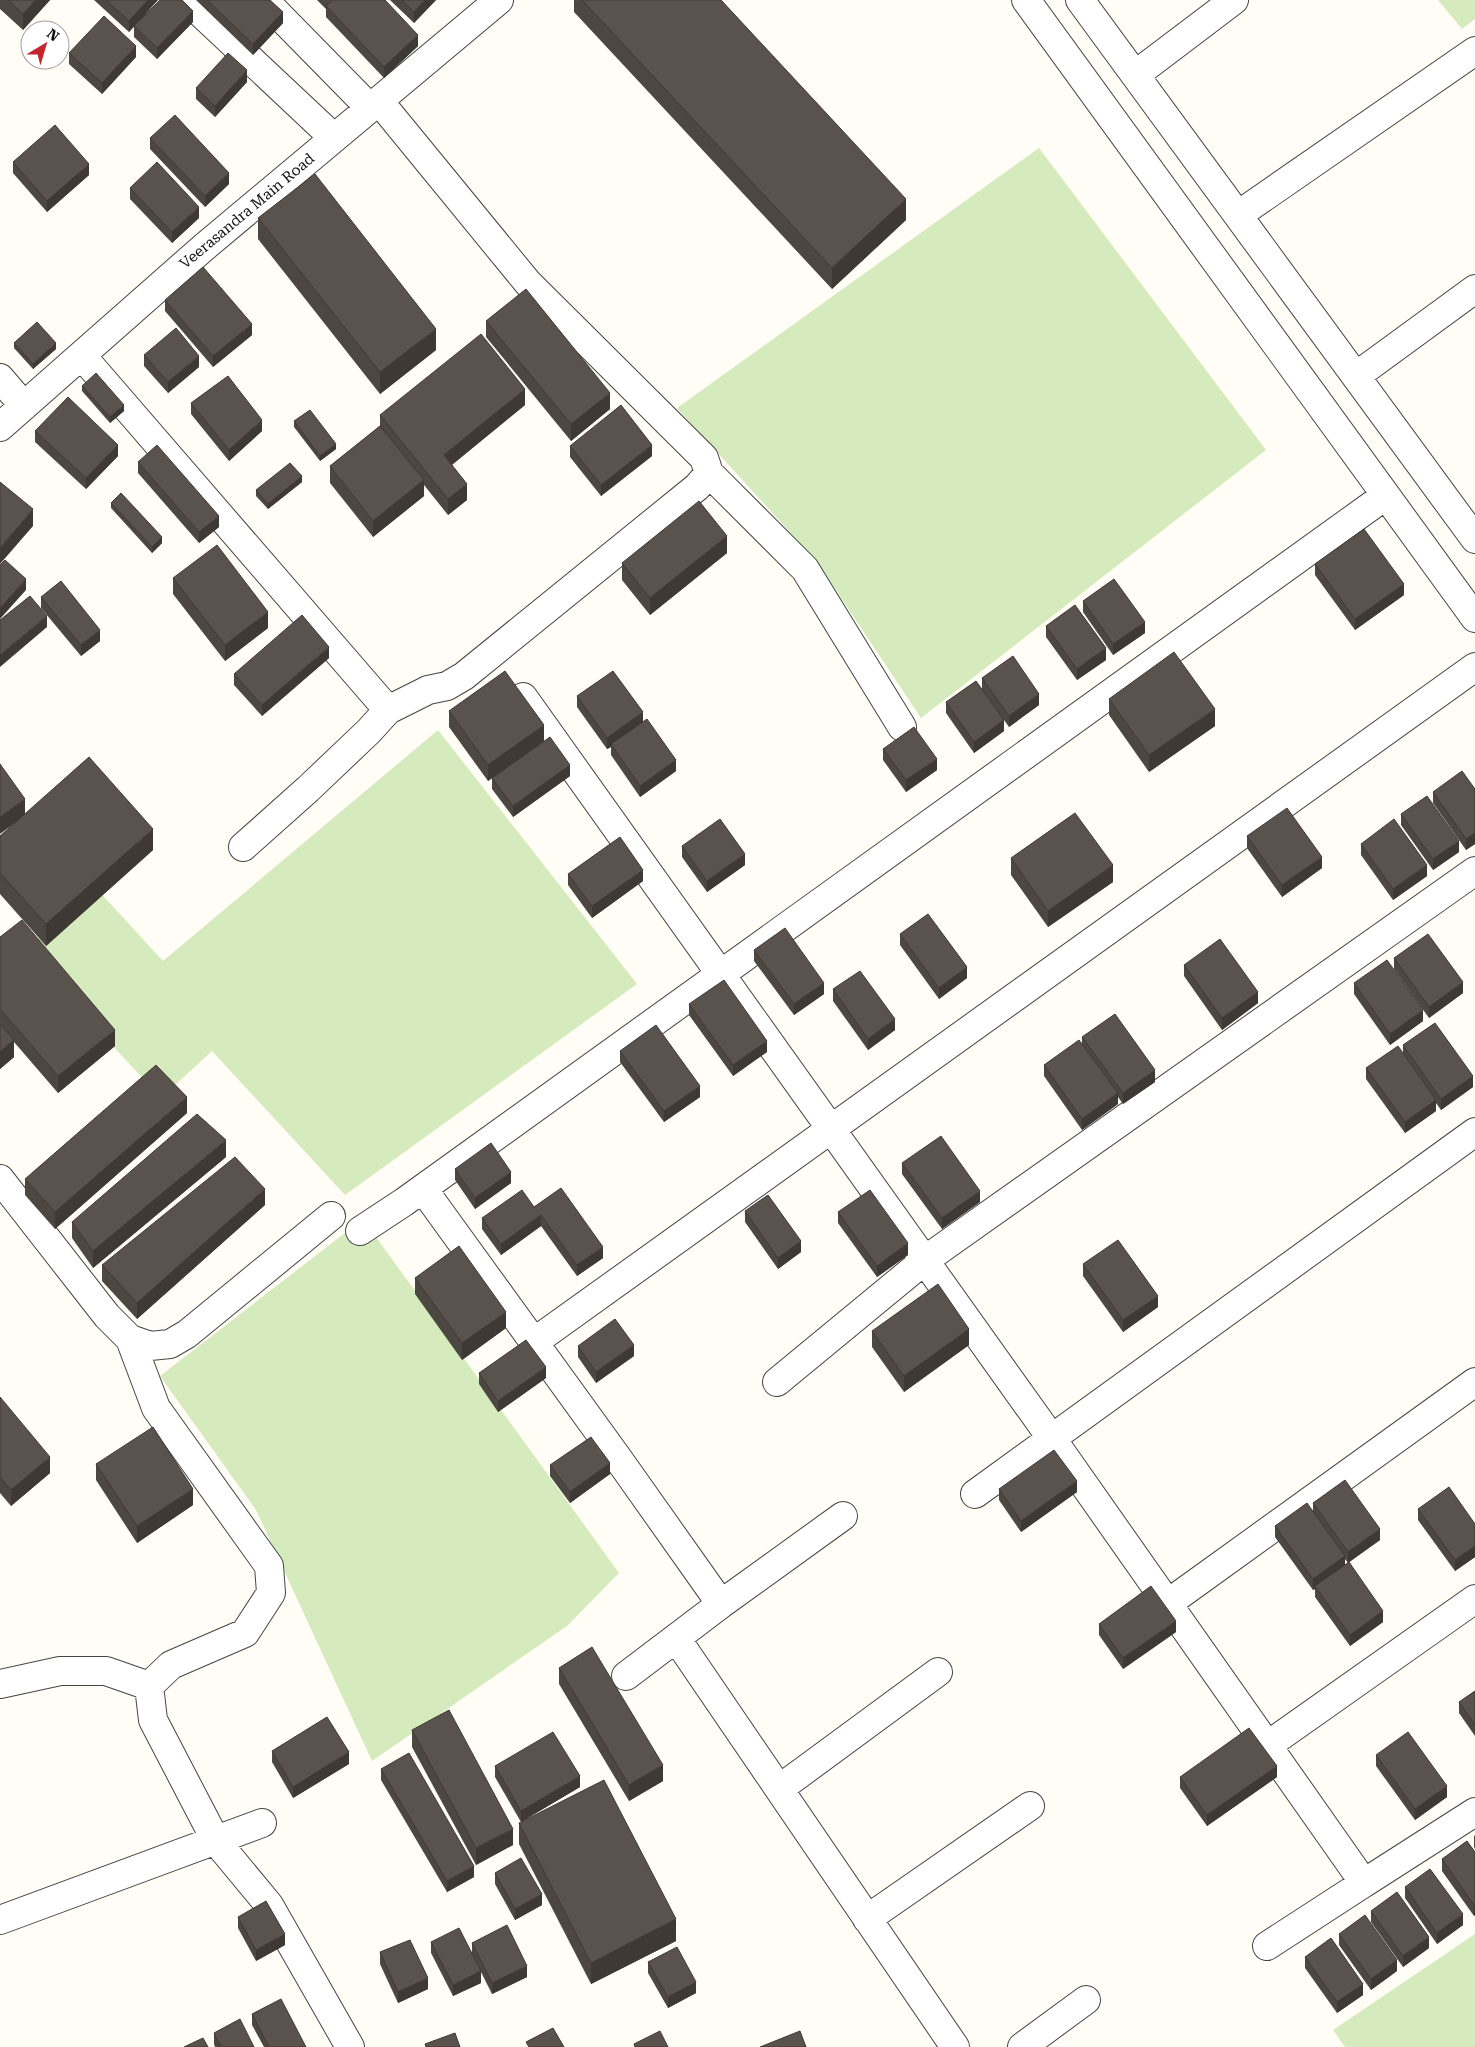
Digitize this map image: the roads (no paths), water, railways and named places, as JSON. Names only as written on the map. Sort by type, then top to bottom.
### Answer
[{"type":"street","points":[[187,0],[334,138]]},
{"type":"street","points":[[264,0],[374,104],[528,282],[704,458],[709,473],[805,569],[902,728]]},
{"type":"street","points":[[1026,0],[1475,618]]},
{"type":"street","points":[[1080,0],[1475,539]]},
{"type":"street","points":[[1135,74],[1234,0]]},
{"type":"street","name":"Veerasandra Main Road","points":[[0,428],[203,248],[493,2]]},
{"type":"street","points":[[1238,215],[1475,51]]},
{"type":"street","points":[[1356,376],[1475,289]]},
{"type":"street","points":[[82,356],[388,710]]},
{"type":"street","points":[[0,378],[24,406]]},
{"type":"street","points":[[243,847],[315,783],[388,710],[428,690],[447,686],[464,676],[697,487],[709,473]]},
{"type":"street","points":[[360,1231],[423,1189],[1385,496]]},
{"type":"street","points":[[534,1342],[830,1127],[1475,667]]},
{"type":"street","points":[[515,687],[926,1260],[1364,1883]]},
{"type":"street","points":[[777,1382],[926,1260],[1475,871]]},
{"type":"street","points":[[975,1494],[1475,1132]]},
{"type":"street","points":[[0,1178],[107,1316],[130,1339],[156,1408],[269,1566],[271,1593],[245,1633],[171,1665],[149,1686]]},
{"type":"street","points":[[423,1189],[721,1604]]},
{"type":"street","points":[[130,1339],[150,1346],[170,1344],[187,1334],[331,1216]]},
{"type":"street","points":[[1167,1604],[1475,1382]]},
{"type":"street","points":[[626,1676],[721,1604],[843,1516]]},
{"type":"street","points":[[1268,1745],[1475,1599]]},
{"type":"street","points":[[676,1638],[955,2047]]},
{"type":"street","points":[[0,1684],[60,1671],[106,1671],[149,1686]]},
{"type":"street","points":[[779,1789],[938,1672]]},
{"type":"street","points":[[149,1686],[153,1720],[216,1841],[269,1905],[350,2047]]},
{"type":"street","points":[[867,1919],[1030,1806]]},
{"type":"street","points":[[1268,1946],[1475,1812]]},
{"type":"street","points":[[0,1920],[262,1823]]},
{"type":"street","points":[[1022,2047],[1086,2000]]}]
